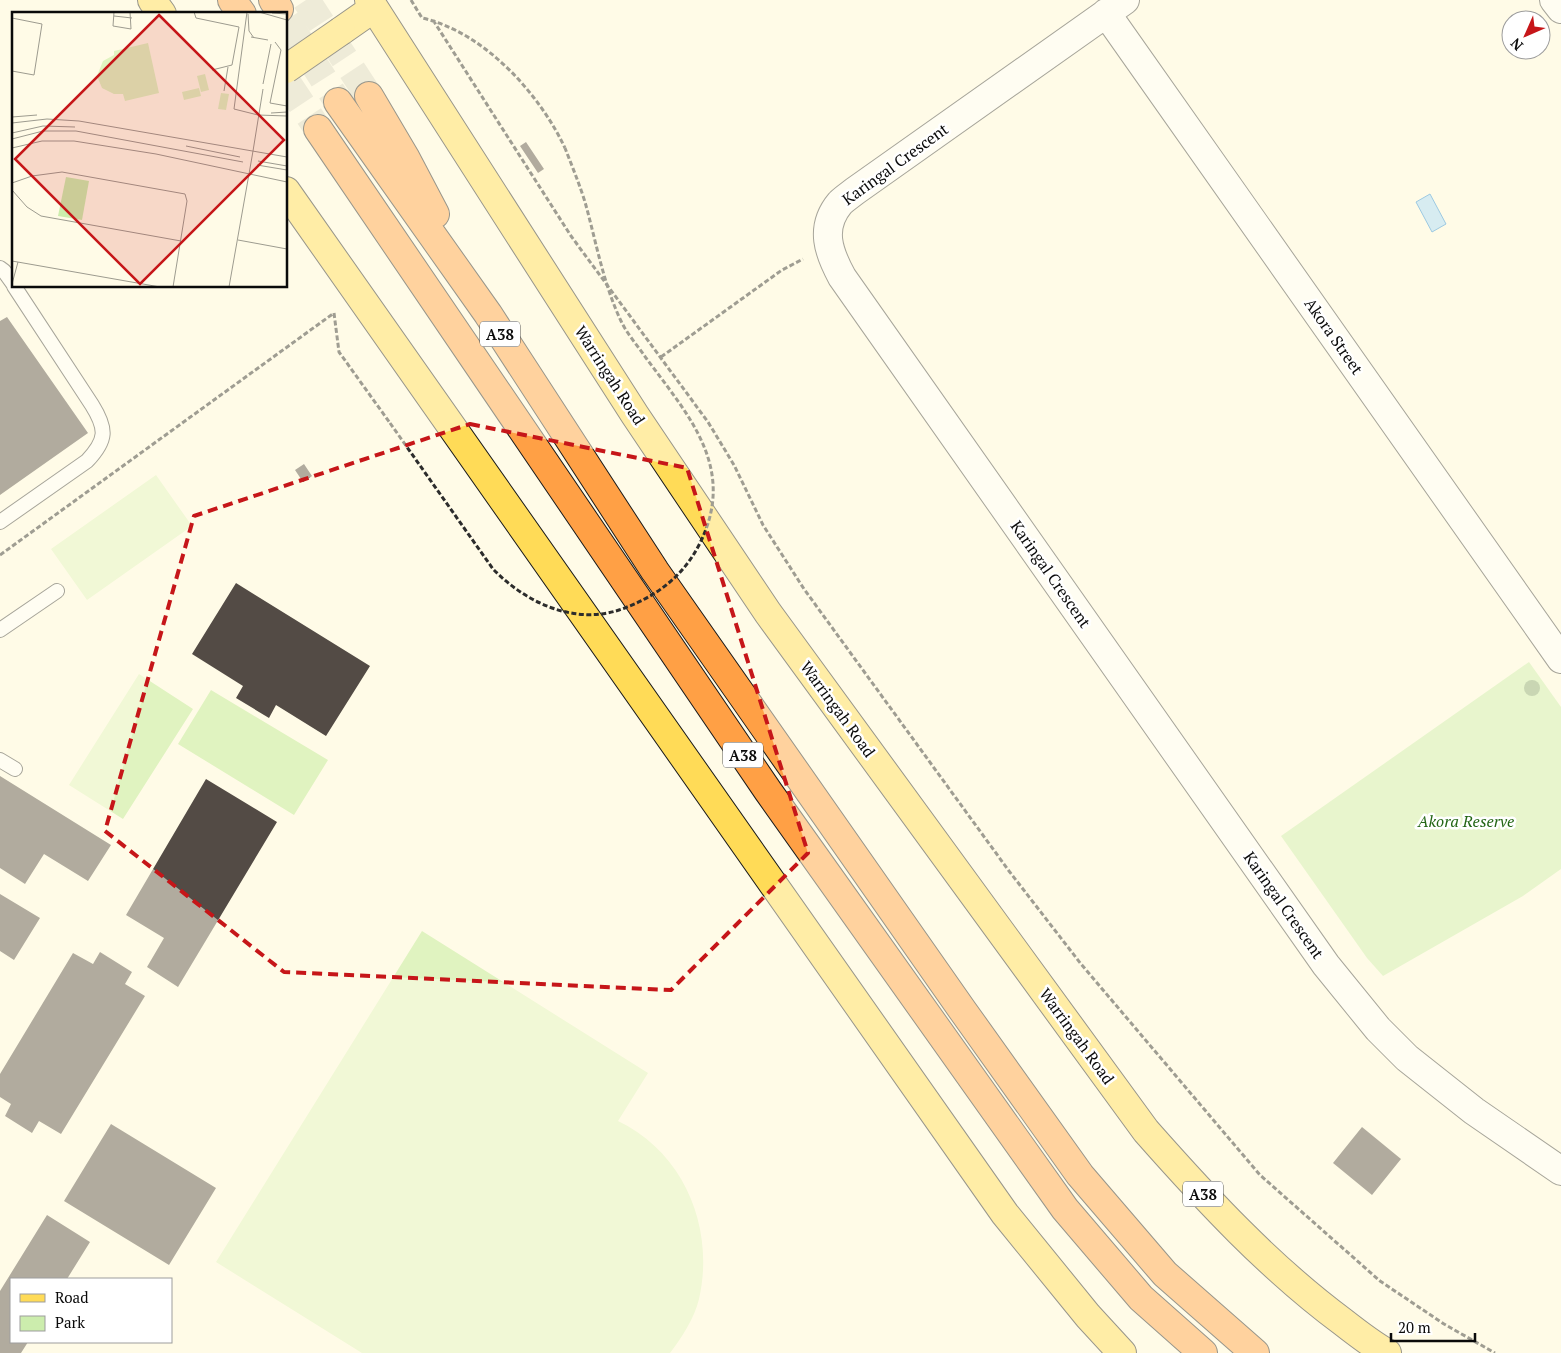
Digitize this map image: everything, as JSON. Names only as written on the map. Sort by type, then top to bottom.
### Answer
[{"type":"highway","points":[[232,0],[241,12]]},
{"type":"highway","points":[[369,96],[405,158],[488,314]]},
{"type":"highway","name":"A38","points":[[338,102],[488,314],[655,571],[957,1003],[1080,1175],[1165,1274],[1255,1353]]},
{"type":"highway","name":"A38","points":[[318,129],[768,791],[1065,1209],[1140,1298],[1203,1353]]},
{"type":"main road","points":[[152,0],[161,12]]},
{"type":"main road","points":[[288,68],[341,31],[376,3]]},
{"type":"main road","name":"Warringah Road","points":[[376,3],[635,415],[768,613],[1146,1131],[1197,1188],[1273,1265],[1321,1306],[1386,1353]]},
{"type":"main road","points":[[288,194],[1004,1214],[1071,1316],[1098,1353]]},
{"type":"main road","points":[[1004,1214],[1088,1316],[1122,1353]]},
{"type":"street","points":[[1554,0],[1561,9]]},
{"type":"street","name":"Karingal Crescent","points":[[1116,7],[855,190],[840,204],[832,217],[828,232],[828,245],[833,261],[847,285],[1320,957],[1353,1000],[1378,1029],[1414,1063],[1474,1111],[1561,1171]]},
{"type":"street","name":"Akora Street","points":[[1116,7],[1561,659]]},
{"type":"lane","points":[[5,269],[12,282]]},
{"type":"lane","points":[[0,522],[87,461],[96,452],[102,441],[103,429],[100,418],[92,405],[15,288]]},
{"type":"lane","points":[[0,630],[57,590]]},
{"type":"lane","points":[[0,760],[15,770]]},
{"type":"path","points":[[0,555],[334,313],[339,352],[493,569],[506,583],[522,594],[555,609],[595,614],[620,609],[642,601],[672,581],[685,567],[705,534],[713,499],[713,478],[704,445],[689,415],[622,324],[610,296],[584,199],[565,148],[545,113],[527,88],[508,68],[484,48],[456,31],[433,20],[422,18],[411,0]]},
{"type":"path","points":[[433,20],[571,236],[602,281],[708,422],[734,465],[763,525],[804,589],[1009,871],[1080,964],[1267,1181],[1380,1281],[1444,1324],[1495,1353]]},
{"type":"path","points":[[661,357],[782,270],[828,245]]},
{"type":"highlighted area","points":[[470,424],[687,468],[808,853],[671,990],[284,972],[105,831],[194,516]]},
{"type":"green space","points":[[156,475],[192,526],[87,600],[51,549]]},
{"type":"green space","name":"Akora Reserve","points":[[1529,662],[1561,707],[1561,869],[1523,896],[1383,976],[1367,958],[1281,836]]},
{"type":"green space","points":[[139,674],[193,709],[123,819],[69,785]]},
{"type":"green space","points":[[211,690],[328,760],[294,815],[178,744]]},
{"type":"green space","points":[[422,931],[648,1073],[618,1121],[641,1135],[661,1152],[677,1173],[690,1196],[698,1220],[703,1246],[703,1273],[697,1306],[687,1328],[670,1353],[362,1353],[216,1262]]},
{"type":"water","points":[[1430,194],[1446,224],[1432,232],[1416,202]]},
{"type":"building","points":[[526,142],[544,169],[538,173],[520,146]]},
{"type":"building","points":[[7,317],[88,433],[0,495],[0,321]]},
{"type":"building","points":[[304,464],[312,476],[303,482],[295,470]]},
{"type":"building","points":[[236,583],[370,666],[326,736],[276,705],[269,718],[236,698],[243,686],[192,654]]},
{"type":"building","points":[[0,776],[111,845],[88,881],[44,854],[25,884],[0,868]]},
{"type":"building","points":[[206,779],[277,822],[178,987],[147,967],[164,938],[126,915]]},
{"type":"building","points":[[0,894],[40,918],[14,960],[0,951]]},
{"type":"building","points":[[100,952],[132,972],[125,984],[145,996],[61,1134],[39,1121],[32,1133],[5,1116],[11,1104],[0,1097],[0,1074],[73,953],[93,964]]},
{"type":"building","points":[[111,1124],[216,1188],[169,1265],[64,1201]]},
{"type":"building","points":[[1362,1127],[1401,1159],[1372,1195],[1333,1163]]},
{"type":"building","points":[[47,1215],[90,1242],[68,1278],[10,1278],[10,1343],[27,1343],[21,1353],[0,1353],[0,1291]]},
{"type":"tunnel","points":[[306,0],[369,96]]},
{"type":"tunnel","points":[[288,23],[338,102]]},
{"type":"tunnel","points":[[288,84],[318,129]]}]
